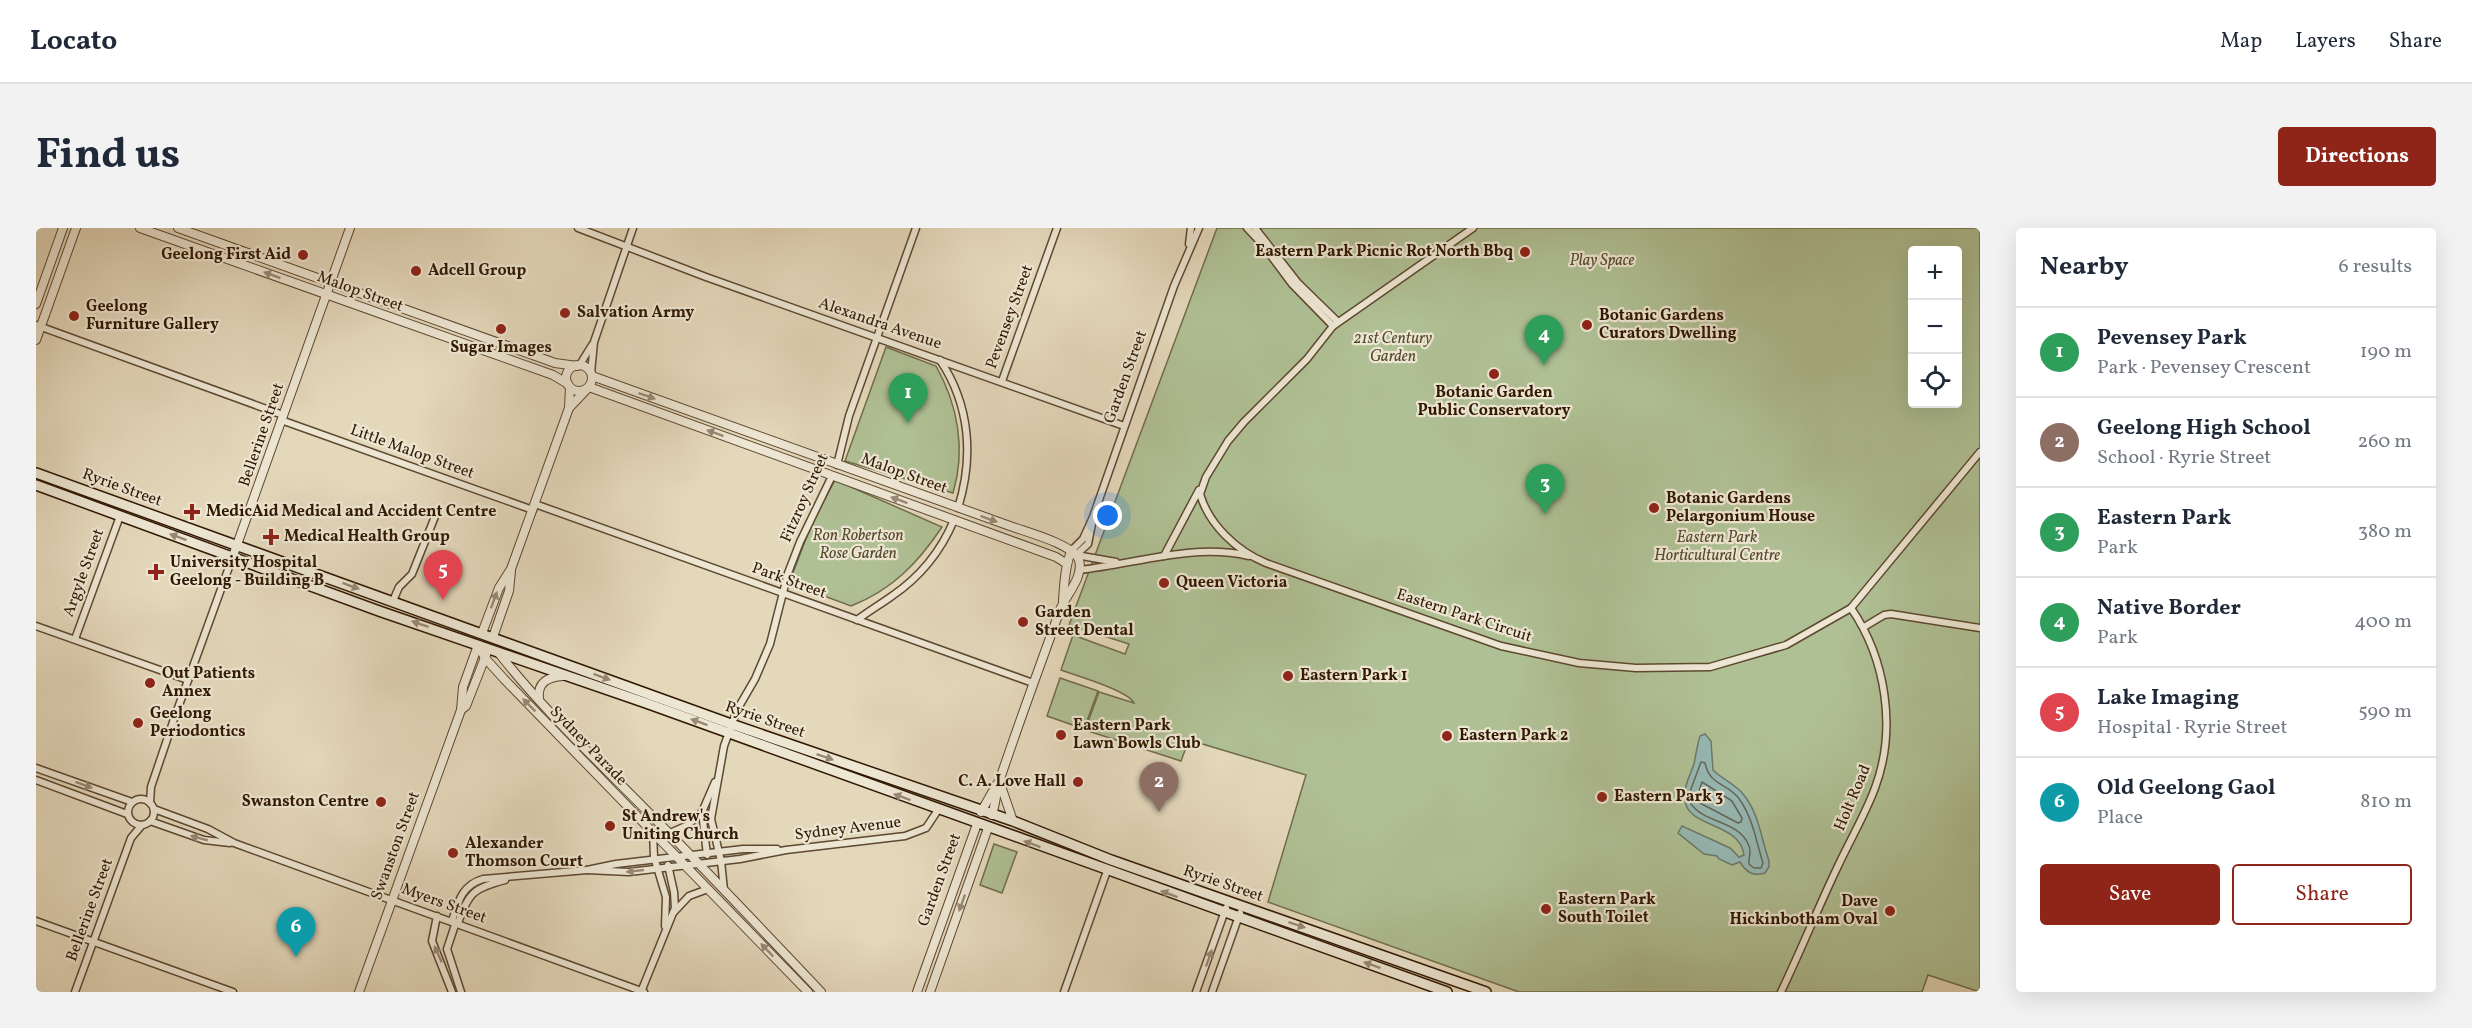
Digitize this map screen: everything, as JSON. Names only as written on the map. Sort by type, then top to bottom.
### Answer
[{"type":"main road","name":"Ryrie Street","points":[[36,473],[493,637],[938,810],[1447,992]]},
{"type":"main road","name":"Ryrie Street","points":[[36,485],[478,645],[491,653],[1012,821],[1111,860],[1486,992]]},
{"type":"main road","name":"Swanston Street","points":[[478,645],[482,633]]},
{"type":"main road","name":"Swanston Street","points":[[491,653],[493,637]]},
{"type":"main road","name":"Garden Street","points":[[977,824],[981,812]]},
{"type":"main road","name":"Garden Street","points":[[988,828],[992,815]]},
{"type":"main road","points":[[1107,871],[1111,860]]},
{"type":"street","points":[[36,304],[63,228]]},
{"type":"street","points":[[36,340],[38,326],[76,228]]},
{"type":"street","name":"Malop Street","points":[[178,228],[555,363],[578,366]]},
{"type":"street","name":"Bellerine Street","points":[[152,806],[152,787],[188,680],[350,228]]},
{"type":"street","name":"Alexandra Avenue","points":[[578,228],[1124,426]]},
{"type":"street","points":[[594,342],[578,366],[568,373],[569,386],[578,391],[588,388],[594,342],[633,228]]},
{"type":"street","name":"Fitzroy Street","points":[[724,890],[722,861],[711,819],[730,729],[765,655],[800,542],[837,465],[843,447],[846,425],[916,228]]},
{"type":"street","name":"Pevensey Street","points":[[1002,381],[1057,228]]},
{"type":"street","name":"Garden Street","points":[[1189,248],[1191,228]]},
{"type":"street","name":"Garden Street","points":[[992,815],[999,782],[1062,605],[1068,572],[1067,564],[1083,539],[1092,517],[1189,248],[1199,228]]},
{"type":"street","points":[[1247,228],[1263,245],[1292,284],[1335,324]]},
{"type":"street","points":[[1255,228],[1298,283],[1335,324]]},
{"type":"street","points":[[1164,556],[1217,458],[1244,422],[1307,359],[1335,324],[1473,228]]},
{"type":"street","name":"Malop Street","points":[[143,229],[553,375],[569,386]]},
{"type":"street","points":[[434,333],[439,321]]},
{"type":"street","name":"Little Malop Street","points":[[38,326],[282,417],[534,507]]},
{"type":"street","points":[[504,358],[509,346]]},
{"type":"street","points":[[857,620],[899,591],[916,576],[941,546],[958,508],[966,476],[967,433],[955,387],[939,360]]},
{"type":"street","points":[[578,366],[585,367],[591,374]]},
{"type":"street","name":"Malop Street","points":[[591,374],[1009,526],[1074,553]]},
{"type":"street","name":"Swanston Street","points":[[482,633],[499,588],[511,569],[569,408],[569,386]]},
{"type":"street","name":"Malop Street","points":[[588,388],[1056,557],[1067,564]]},
{"type":"street","name":"Swanston Street","points":[[569,408],[588,388]]},
{"type":"street","name":"Eastern Park Circuit","points":[[1079,570],[1164,556],[1219,551],[1255,558],[1501,646],[1579,663],[1636,668],[1710,667],[1786,645],[1851,608],[1980,452]]},
{"type":"street","name":"Eastern Park Circuit","points":[[1201,485],[1202,500],[1215,522],[1239,547],[1255,558]]},
{"type":"street","name":"Park Street","points":[[534,507],[1033,683]]},
{"type":"street","points":[[393,601],[399,587],[412,574],[436,514]]},
{"type":"street","name":"Argyle Street","points":[[75,639],[120,516]]},
{"type":"street","points":[[1004,538],[1009,526]]},
{"type":"street","points":[[1074,553],[1079,570]]},
{"type":"street","name":"Eastern Park Circuit","points":[[1074,553],[1122,562]]},
{"type":"street","name":"Swanston Street","points":[[493,637],[510,591],[511,569]]},
{"type":"street","name":"Garden Street","points":[[1062,605],[1071,591],[1079,570]]},
{"type":"street","name":"Holt Road","points":[[1781,992],[1872,796],[1885,752],[1886,708],[1882,683],[1864,627],[1851,608]]},
{"type":"street","points":[[1864,627],[1891,614],[1980,628]]},
{"type":"street","points":[[36,626],[188,680]]},
{"type":"street","name":"Swanston Street","points":[[359,992],[461,710],[463,687],[478,645]]},
{"type":"street","name":"Swanston Street","points":[[461,710],[466,706],[491,653]]},
{"type":"street","name":"Sydney Parade","points":[[491,653],[692,855],[703,862],[724,890],[821,992]]},
{"type":"street","name":"Sydney Parade","points":[[491,653],[676,857],[808,992]]},
{"type":"street","points":[[539,699],[539,689],[543,682],[552,677],[565,675]]},
{"type":"street","points":[[36,768],[132,802],[141,799],[152,806],[150,821],[142,825],[128,817],[36,780]]},
{"type":"street","name":"Fitzroy Street","points":[[670,833],[688,825],[702,812],[718,778]]},
{"type":"street","points":[[999,782],[1012,821]]},
{"type":"street","name":"Garden Street","points":[[981,812],[999,782]]},
{"type":"street","name":"Bellerine Street","points":[[141,799],[152,787]]},
{"type":"street","points":[[128,817],[132,802]]},
{"type":"street","name":"Myers Street","points":[[152,806],[208,829],[234,843],[437,915],[642,992]]},
{"type":"street","name":"Sydney Avenue","points":[[587,870],[620,872],[669,867],[913,834],[926,828],[938,810]]},
{"type":"street","points":[[702,812],[706,854],[703,862]]},
{"type":"street","name":"Bellerine Street","points":[[128,817],[131,838]]},
{"type":"street","name":"Myers Street","points":[[150,821],[204,840],[234,843]]},
{"type":"street","name":"Garden Street","points":[[917,992],[977,824]]},
{"type":"street","name":"Bellerine Street","points":[[75,992],[131,838],[142,825]]},
{"type":"street","name":"Garden Street","points":[[930,992],[988,828]]},
{"type":"street","points":[[653,832],[655,860],[666,897],[664,930]]},
{"type":"street","name":"Sydney Avenue","points":[[472,883],[487,878],[511,878],[587,870],[616,864],[718,852],[750,849],[786,850]]},
{"type":"street","points":[[666,858],[675,899],[674,913]]},
{"type":"street","points":[[1064,992],[1107,871]]},
{"type":"street","name":"Sydney Avenue","points":[[477,891],[511,878]]},
{"type":"street","points":[[956,880],[968,884]]},
{"type":"street","points":[[455,922],[466,899],[477,891],[472,883],[462,893],[447,949],[461,992]]},
{"type":"street","points":[[642,992],[664,930],[674,913],[689,896],[708,889]]},
{"type":"street","points":[[1196,992],[1228,902]]},
{"type":"street","points":[[1212,992],[1242,907]]},
{"type":"street","points":[[437,915],[432,941],[452,992]]},
{"type":"street","points":[[36,921],[233,992]]},
{"type":"street","points":[[932,949],[944,953]]},
{"type":"green space","points":[[1217,228],[1980,228],[1980,992],[1928,975],[1922,992],[1519,992],[1268,902],[1306,775],[1189,740],[1181,761],[1085,730],[1099,692],[1134,703],[1130,698],[1112,688],[1061,670],[1073,635],[1125,654],[1129,644],[1069,625]]},
{"type":"green space","points":[[886,347],[936,366],[944,381],[958,428],[959,460],[953,493],[845,461]]},
{"type":"green space","name":"Ron Robertson Rose Garden","points":[[835,480],[942,527],[903,574],[879,592],[851,606],[789,583],[812,523]]},
{"type":"green space","points":[[1060,678],[1098,691],[1084,729],[1047,716]]},
{"type":"green space","points":[[994,844],[1017,852],[1002,893],[980,885]]},
{"type":"water","points":[[1705,734],[1711,741],[1713,770],[1740,791],[1753,809],[1769,861],[1769,867],[1765,873],[1753,874],[1747,871],[1740,862],[1732,865],[1717,856],[1704,854],[1678,833],[1682,826],[1730,848],[1739,857],[1744,855],[1740,844],[1733,836],[1694,816],[1685,800],[1686,786],[1694,764],[1699,739]]},
{"type":"place","name":"Eastern Park Picnic Rot North Bbq","points":[[1525,252]]},
{"type":"place","name":"Geelong First Aid","points":[[303,255]]},
{"type":"place","name":"Adcell Group","points":[[416,271]]},
{"type":"place","name":"Salvation Army","points":[[565,313]]},
{"type":"place","name":"Geelong Furniture Gallery","points":[[74,316]]},
{"type":"place","name":"Botanic Gardens Curators Dwelling","points":[[1587,325]]},
{"type":"place","name":"Sugar Images","points":[[501,329]]},
{"type":"place","name":"Native Border","points":[[1544,365]]},
{"type":"place","name":"Botanic Garden Public Conservatory","points":[[1494,374]]},
{"type":"place","name":"Pevensey Park","points":[[908,423]]},
{"type":"place","name":"Botanic Gardens Pelargonium House","points":[[1654,508]]},
{"type":"place","name":"MedicAid Medical and Accident Centre","points":[[192,512]]},
{"type":"place","name":"Eastern Park","points":[[1545,514]]},
{"type":"place","name":"Medical Health Group","points":[[271,537]]},
{"type":"place","name":"University Hospital Geelong - Building B","points":[[156,572]]},
{"type":"place","name":"Queen Victoria","points":[[1164,583]]},
{"type":"place","name":"Lake Imaging","points":[[443,600]]},
{"type":"place","name":"Garden Street Dental","points":[[1023,622]]},
{"type":"place","name":"Eastern Park 1","points":[[1288,676]]},
{"type":"place","name":"Out Patients Annex","points":[[150,683]]},
{"type":"place","name":"Geelong Periodontics","points":[[138,723]]},
{"type":"place","name":"Eastern Park Lawn Bowls Club","points":[[1061,735]]},
{"type":"place","name":"Eastern Park 2","points":[[1447,736]]},
{"type":"place","name":"C. A. Love Hall","points":[[1078,782]]},
{"type":"place","name":"Eastern Park 3","points":[[1602,797]]},
{"type":"place","name":"Swanston Centre","points":[[381,802]]},
{"type":"place","name":"Geelong High School","points":[[1159,812]]},
{"type":"place","name":"St Andrew's Uniting Church","points":[[610,826]]},
{"type":"place","name":"Alexander Thomson Court","points":[[453,853]]},
{"type":"place","name":"Eastern Park South Toilet","points":[[1546,909]]},
{"type":"place","name":"Dave Hickinbotham Oval","points":[[1890,911]]},
{"type":"place","name":"Old Geelong Gaol","points":[[296,957]]},
{"type":"park label","name":"Play Space","points":[[1602,261]]},
{"type":"park label","name":"21st Century Garden","points":[[1393,348]]},
{"type":"park label","name":"Eastern Park Horticultural Centre","points":[[1717,547]]}]
